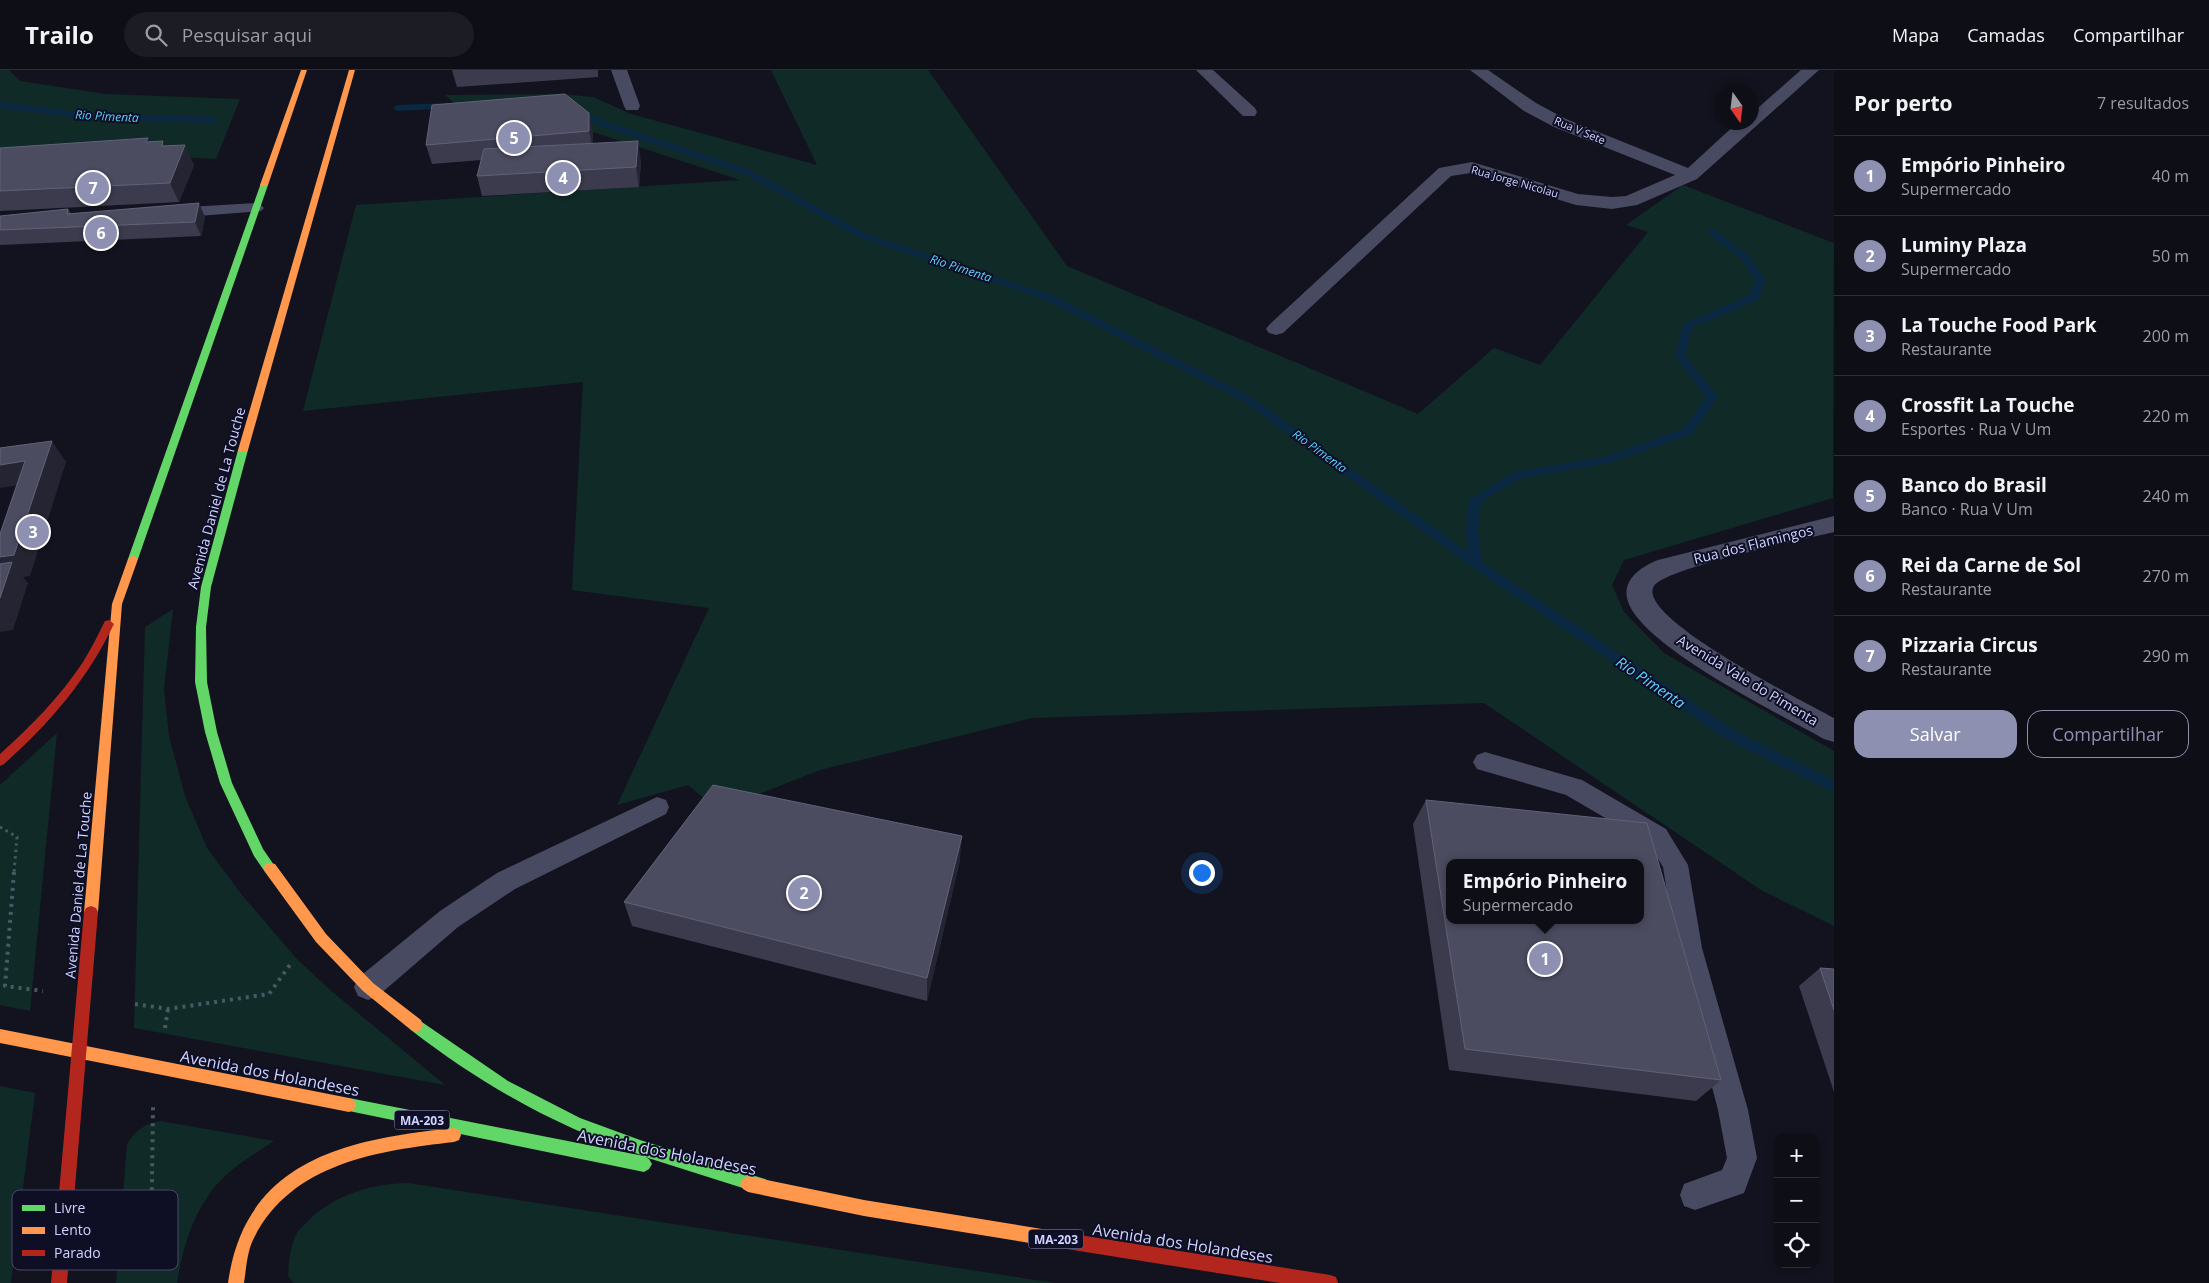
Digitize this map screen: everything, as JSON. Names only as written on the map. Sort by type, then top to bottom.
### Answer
[{"type":"main road","name":"Avenida Daniel de La Touche","points":[[67,1190],[117,604],[304,70]]},
{"type":"main road","name":"Avenida Daniel de La Touche","points":[[352,70],[261,384],[206,587],[201,628],[202,682],[211,732],[226,783],[258,852],[321,938],[368,987],[442,1046],[517,1094],[598,1133],[765,1187]]},
{"type":"main road","points":[[0,761],[33,732],[78,683],[103,641],[117,604]]},
{"type":"main road","name":"Avenida dos Holandeses","points":[[0,1036],[864,1208],[1330,1283]]},
{"type":"main road","points":[[236,1283],[239,1259],[246,1237],[256,1219],[268,1202],[290,1184],[316,1167],[349,1153],[382,1144],[423,1137],[488,1133]]},
{"type":"main road","name":"Avenida Daniel de La Touche","points":[[59,1283],[60,1270]]},
{"type":"street","points":[[619,70],[632,106]]},
{"type":"street","points":[[1204,70],[1249,112]]},
{"type":"street","name":"Rua V Sete","points":[[1478,70],[1530,107],[1560,123],[1690,175]]},
{"type":"street","name":"Rua Jorge Nicolau","points":[[1759,112],[1788,78],[1811,70]]},
{"type":"street","name":"Rua Jorge Nicolau","points":[[1276,329],[1445,172],[1452,169],[1472,167],[1576,199],[1612,203],[1630,200],[1690,175],[1741,130]]},
{"type":"street","name":"Rua dos Flamingos","points":[[1672,565],[1834,524]]},
{"type":"street","name":"Avenida Vale do Pimenta","points":[[1672,565],[1645,579],[1640,586],[1639,595],[1642,604],[1656,621],[1693,650],[1834,731]]},
{"type":"lane","points":[[155,214],[256,208]]},
{"type":"lane","points":[[1485,762],[1573,787],[1657,836],[1675,865],[1689,948],[1733,1110],[1742,1158],[1733,1182],[1695,1195]]},
{"type":"lane","points":[[368,987],[449,919],[506,881],[657,807]]},
{"type":"path","points":[[0,827],[18,837],[5,986],[48,991]]},
{"type":"path","points":[[135,1004],[168,1009],[270,994],[296,958]]},
{"type":"path","points":[[163,1038],[168,1009]]},
{"type":"path","points":[[152,1190],[153,1104]]},
{"type":"green space","points":[[0,70],[9,70],[20,81],[105,94],[240,99],[216,159],[182,157],[0,159]]},
{"type":"green space","points":[[771,70],[928,70],[1067,266],[1418,414],[1494,348],[1540,365],[1648,232],[1626,225],[1683,185],[1834,243],[1833,498],[1624,560],[1612,585],[1624,612],[1664,653],[1834,751],[1834,926],[1761,890],[1484,703],[1032,718],[820,770],[718,810],[688,785],[617,805],[709,608],[572,590],[583,382],[303,411],[356,205],[740,180],[593,132],[569,113],[461,109],[445,95],[562,94],[593,97],[631,114],[817,165]]},
{"type":"green space","points":[[173,609],[164,689],[169,736],[185,796],[207,848],[242,895],[296,958],[329,989],[445,1085],[134,1028],[145,627]]},
{"type":"green space","points":[[57,733],[30,1011],[0,1005],[0,785]]},
{"type":"green space","points":[[0,1086],[35,1093],[23,1190],[12,1190],[13,1270],[11,1283],[0,1283]]},
{"type":"green space","points":[[160,1121],[274,1141],[232,1170],[211,1192],[197,1216],[186,1242],[177,1283],[116,1283],[117,1270],[178,1270],[178,1190],[123,1190],[127,1144],[133,1135],[149,1124]]},
{"type":"green space","points":[[408,1183],[1055,1283],[294,1283],[288,1276],[290,1253],[295,1236],[319,1211],[342,1197],[355,1192],[368,1188]]},
{"type":"building","points":[[565,94],[589,113],[589,131],[426,145],[432,105]]},
{"type":"building","points":[[148,138],[146,142],[163,141],[162,146],[185,145],[170,183],[0,191],[0,148]]},
{"type":"building","points":[[638,141],[636,167],[477,176],[484,149]]},
{"type":"building","points":[[199,203],[195,222],[0,230],[0,216],[68,209],[67,214]]},
{"type":"building","points":[[52,441],[14,555],[0,557],[0,534],[25,461],[0,465],[0,448]]},
{"type":"building","points":[[12,562],[0,598],[0,564]]},
{"type":"building","points":[[713,785],[962,836],[927,978],[624,902]]},
{"type":"building","points":[[1426,800],[1647,823],[1721,1080],[1465,1049]]},
{"type":"building","points":[[1820,968],[1834,969],[1834,1010]]},
{"type":"waterway","name":"Rio Pimenta","points":[[0,105],[85,116],[215,120]]},
{"type":"waterway","name":"Rio Pimenta","points":[[397,108],[448,106]]},
{"type":"waterway","name":"Rio Pimenta","points":[[575,110],[607,125],[747,172],[863,236],[1048,297],[1247,399],[1476,564]]},
{"type":"waterway","name":"Rio Pimenta","points":[[1476,564],[1472,530],[1475,500],[1518,475],[1610,459],[1688,431],[1712,397],[1680,356],[1688,324],[1725,311],[1755,297],[1760,279],[1745,257],[1712,232]]},
{"type":"waterway","name":"Rio Pimenta","points":[[1476,564],[1734,737],[1834,787]]},
{"type":"traffic: fast","points":[[133,559],[264,185]]},
{"type":"traffic: fast","points":[[243,450],[206,587],[201,627],[201,682],[211,732],[226,783],[258,852],[270,868]]},
{"type":"traffic: fast","points":[[416,1025],[436,1041],[503,1086],[551,1112],[640,1148],[765,1187]]},
{"type":"traffic: fast","points":[[349,1105],[644,1164]]},
{"type":"traffic: slow","points":[[264,185],[304,70]]},
{"type":"traffic: slow","points":[[243,450],[352,70]]},
{"type":"traffic: slow","points":[[91,912],[117,604],[133,559]]},
{"type":"traffic: slow","points":[[270,868],[321,938],[368,987],[416,1025]]},
{"type":"traffic: slow","points":[[0,1036],[349,1105]]},
{"type":"traffic: slow","points":[[236,1283],[244,1243],[261,1211],[282,1189],[306,1172],[334,1159],[363,1150],[394,1143],[454,1135]]},
{"type":"traffic: slow","points":[[748,1184],[864,1208],[1048,1238]]},
{"type":"traffic: jam","points":[[0,761],[33,731],[62,698],[88,663],[109,624]]},
{"type":"traffic: jam","points":[[67,1190],[91,912]]},
{"type":"traffic: jam","points":[[1048,1238],[1330,1283]]},
{"type":"traffic: jam","points":[[59,1283],[60,1270]]},
{"type":"place","name":"Banco do Brasil","points":[[514,138]]},
{"type":"place","name":"Crossfit La Touche","points":[[563,178]]},
{"type":"place","name":"Pizzaria Circus","points":[[93,188]]},
{"type":"place","name":"Rei da Carne de Sol","points":[[101,233]]},
{"type":"place","name":"La Touche Food Park","points":[[33,532]]},
{"type":"place","name":"Luminy Plaza","points":[[804,893]]},
{"type":"place","name":"Empório Pinheiro","points":[[1545,959]]}]
